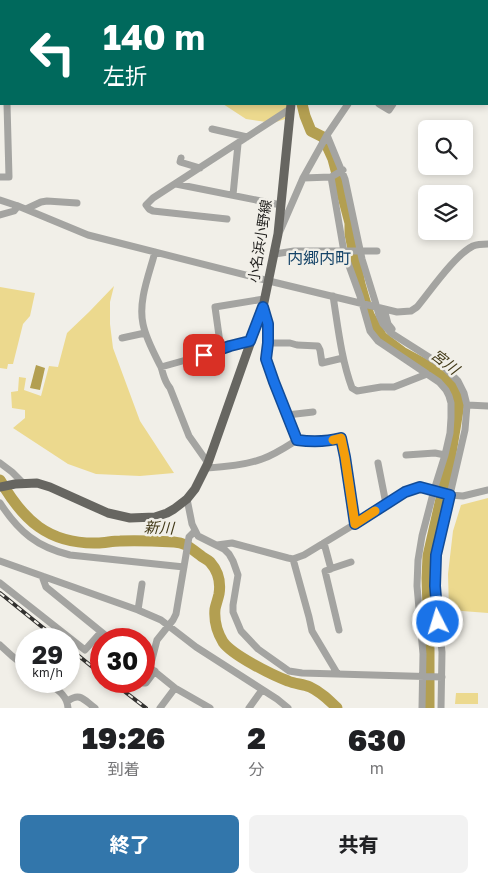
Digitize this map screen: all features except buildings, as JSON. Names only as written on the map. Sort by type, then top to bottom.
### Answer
[{"type":"main road","name":"小名浜小野線","points":[[0,487],[37,483],[108,513],[130,518],[155,517],[167,513],[187,499],[195,489],[207,465],[264,303],[278,234],[291,107]]},
{"type":"street","points":[[0,177],[9,176],[7,105]]},
{"type":"street","points":[[278,234],[303,178],[326,136],[347,105]]},
{"type":"street","points":[[381,105],[389,110],[392,105]]},
{"type":"street","points":[[227,219],[153,210],[147,208],[146,205],[153,198],[238,144],[291,107]]},
{"type":"street","points":[[212,129],[247,137]]},
{"type":"street","points":[[326,136],[358,250],[383,324],[391,334],[443,366],[458,381],[467,405],[465,430],[448,494],[436,555],[436,607],[442,652],[439,677],[440,708]]},
{"type":"street","points":[[233,195],[238,144]]},
{"type":"street","points":[[181,158],[180,162],[200,168]]},
{"type":"street","points":[[303,178],[337,174]]},
{"type":"street","points":[[337,174],[345,252],[370,332],[378,341],[439,382],[446,390],[452,403],[450,434],[422,536],[416,578],[424,654],[422,708]]},
{"type":"street","points":[[176,184],[281,205]]},
{"type":"street","points":[[0,200],[88,235],[397,312],[411,311],[417,307],[466,250],[475,245],[488,244]]},
{"type":"street","points":[[26,209],[40,202],[48,201],[77,203]]},
{"type":"street","points":[[0,215],[14,210],[18,206]]},
{"type":"street","points":[[275,254],[294,251],[376,251]]},
{"type":"street","points":[[155,252],[142,300],[142,322],[164,375],[164,382],[170,388],[189,436],[207,465],[224,467],[261,459],[280,451],[297,440],[311,442],[341,438],[355,524]]},
{"type":"street","points":[[333,296],[343,358],[352,388],[357,391],[380,387],[394,387],[427,374]]},
{"type":"street","points":[[221,350],[215,307],[264,303],[268,324],[266,359],[297,440]]},
{"type":"street","points":[[382,308],[388,324],[398,338]]},
{"type":"street","points":[[122,338],[145,333]]},
{"type":"street","points":[[161,367],[250,341]]},
{"type":"street","points":[[268,343],[318,346],[322,362],[343,358]]},
{"type":"street","points":[[467,405],[488,406]]},
{"type":"street","points":[[287,415],[313,412]]},
{"type":"street","points":[[406,455],[435,453],[445,455]]},
{"type":"street","points":[[0,463],[12,472],[19,484]]},
{"type":"street","points":[[378,463],[386,504]]},
{"type":"street","points":[[217,545],[232,543],[294,559],[324,543],[413,488],[420,487],[448,494],[470,495],[488,490]]},
{"type":"street","points":[[187,499],[194,531],[203,539],[224,549],[233,561],[238,575],[233,612],[241,631],[258,649],[289,671],[439,677]]},
{"type":"street","points":[[0,503],[23,532],[45,546],[63,553],[184,566]]},
{"type":"street","points":[[155,648],[157,640],[176,614],[189,537],[194,531]]},
{"type":"street","points":[[324,543],[330,569]]},
{"type":"street","points":[[294,559],[312,631],[337,673]]},
{"type":"street","points":[[0,561],[161,620],[196,647],[288,708]]},
{"type":"street","points":[[339,630],[325,570],[351,562]]},
{"type":"street","points":[[42,576],[46,587],[96,628]]},
{"type":"street","points":[[0,583],[85,650],[90,644]]},
{"type":"street","points":[[138,610],[142,584]]},
{"type":"street","points":[[0,645],[15,658]]},
{"type":"street","points":[[155,671],[175,688],[210,708]]},
{"type":"street","points":[[160,708],[175,688]]},
{"type":"street","points":[[249,708],[262,690]]},
{"type":"street","points":[[61,693],[68,704],[76,696],[81,697],[94,708]]},
{"type":"shaded area","points":[[225,105],[291,105],[288,118],[273,123],[246,119]]},
{"type":"shaded area","points":[[114,286],[110,302],[113,348],[140,421],[174,473],[140,476],[96,474],[68,464],[13,428],[25,418],[25,410],[12,408],[11,392],[18,391],[19,377],[26,378],[24,390],[41,396],[49,366],[58,367],[67,333]]},
{"type":"shaded area","points":[[0,287],[35,293],[30,316],[23,324],[13,364],[8,364],[7,369],[0,368]]},
{"type":"shaded area","points":[[36,365],[45,368],[40,390],[30,388]]},
{"type":"shaded area","points":[[488,498],[488,613],[449,610],[448,574],[453,531],[461,505]]},
{"type":"shaded area","points":[[456,693],[478,693],[478,704],[455,704]]},
{"type":"waterway","name":"宮川","points":[[302,105],[311,131],[323,137],[333,159],[350,223],[350,234],[360,284],[369,315],[382,337],[402,352],[432,368],[453,387],[459,404],[450,459],[428,556],[429,708]]},
{"type":"waterway","name":"新川","points":[[0,480],[18,507],[28,518],[39,527],[64,539],[97,543],[117,541],[174,542],[188,546],[210,562],[217,573],[220,590],[215,609],[216,622],[223,642],[235,653],[272,674],[314,689],[325,696],[337,708]]},
{"type":"railway","points":[[0,593],[43,628]]},
{"type":"railway","points":[[80,657],[90,665]]},
{"type":"railway","points":[[127,693],[146,708]]},
{"type":"slow traffic","points":[[333,440],[341,438],[355,524],[375,511]]},
{"type":"district","name":"内郷内町","points":[[319,258]]},
{"type":"route","points":[[204,355],[250,341],[263,307],[268,324],[266,359],[297,440],[311,442],[341,438],[355,524],[413,488],[420,487],[450,495],[436,555],[435,586],[438,622]]}]
